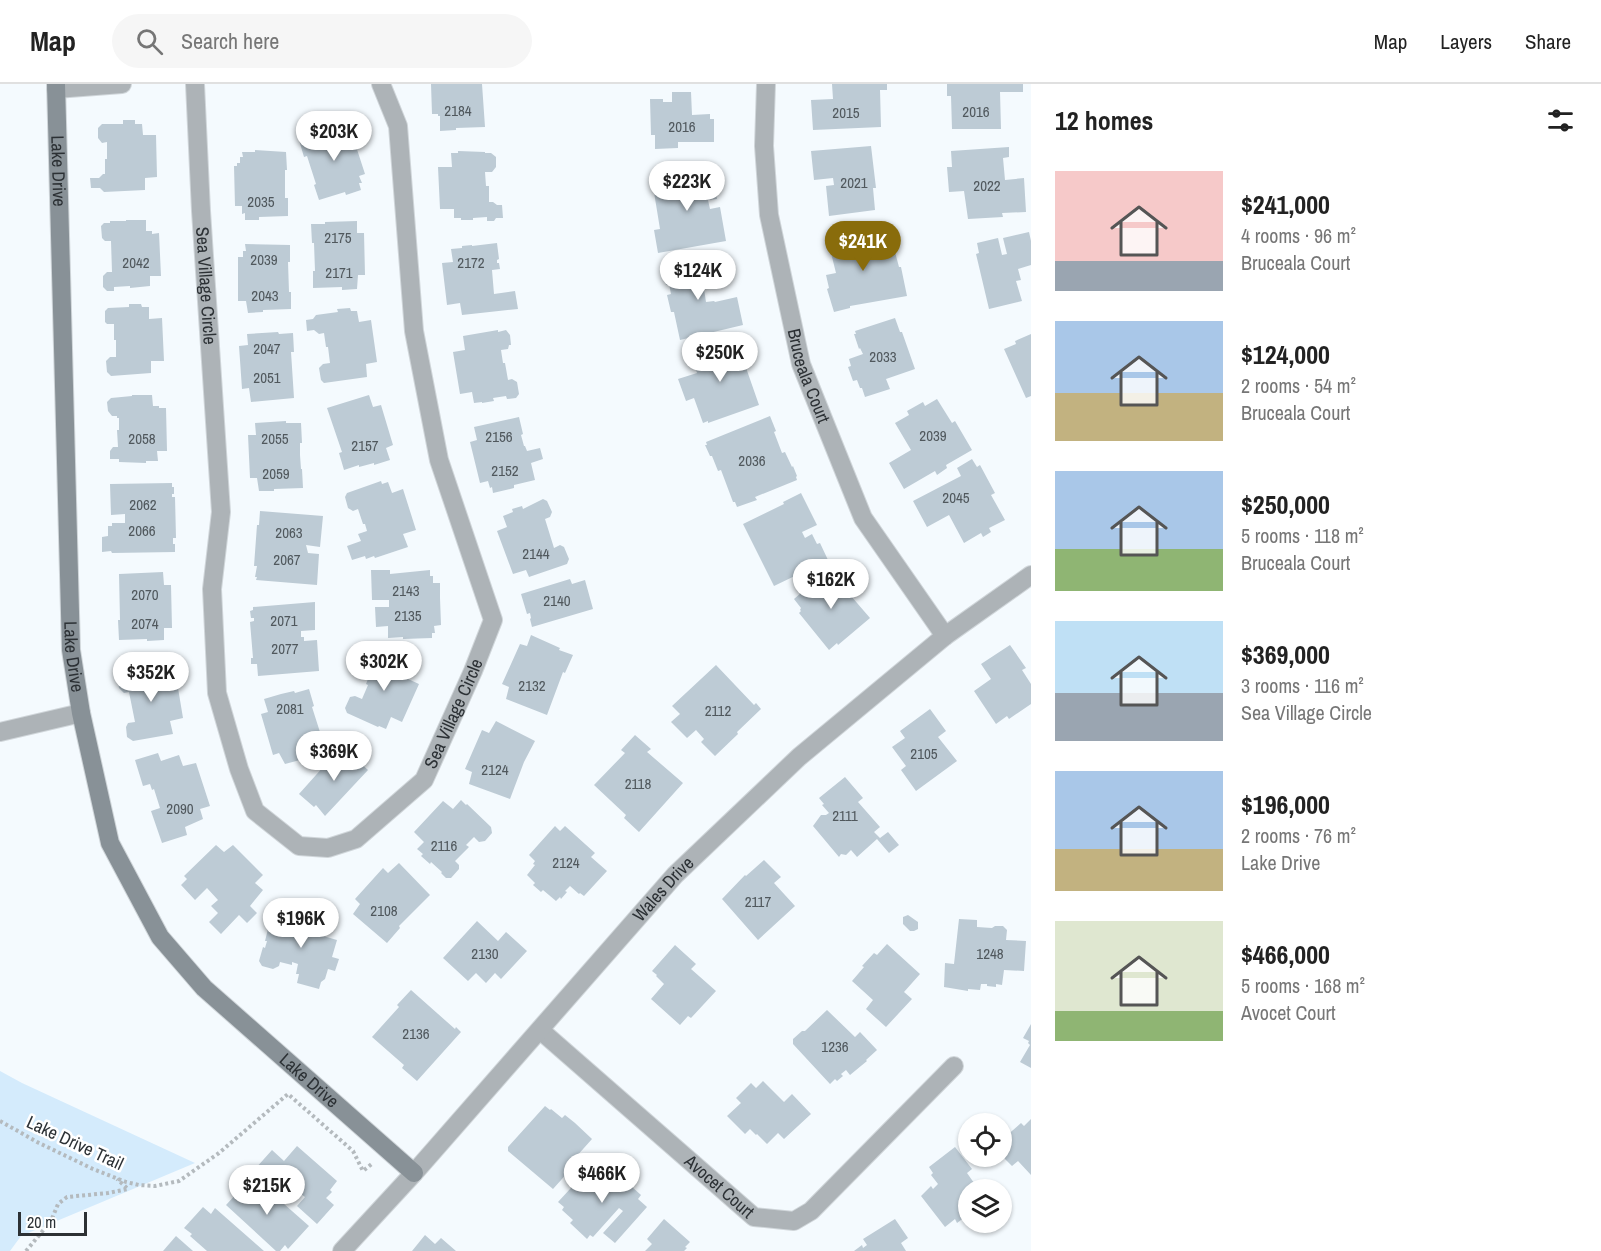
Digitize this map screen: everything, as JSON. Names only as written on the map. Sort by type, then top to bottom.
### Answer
[{"type":"street","points":[[56,86],[122,84]]},
{"type":"street","name":"Sea Village Circle","points":[[195,84],[221,512],[212,589],[217,693],[239,769],[255,811],[299,846],[328,848],[356,839],[424,780],[473,671],[493,620],[439,460],[414,331],[398,126],[381,84]]},
{"type":"street","name":"Bruceala Court","points":[[766,84],[764,146],[769,215],[801,364],[863,518],[945,636]]},
{"type":"street","name":"Lake Drive","points":[[56,86],[71,650],[81,713],[110,843],[160,937],[204,988],[414,1173]]},
{"type":"street","name":"Wales Drive","points":[[342,1251],[414,1173],[675,875],[799,757],[945,636],[1031,575]]},
{"type":"street","points":[[0,732],[81,713]]},
{"type":"street","name":"Avocet Court","points":[[540,1030],[754,1217],[794,1221],[811,1211],[954,1066]]},
{"type":"path","name":"Lake Drive Trail","points":[[0,1121],[93,1169],[139,1185],[155,1186],[179,1180],[219,1153],[288,1094]]},
{"type":"path","points":[[26,1251],[51,1221],[58,1204],[67,1197],[128,1189],[114,1177]]},
{"type":"shaded area","points":[[0,1071],[195,1163],[21,1236],[10,1251],[0,1251]]},
{"type":"building","points":[[431,84],[482,84],[485,127],[440,131],[440,116],[432,114]]},
{"type":"building","points":[[832,84],[887,84],[887,90],[880,90],[881,127],[813,130],[811,100],[833,99]]},
{"type":"building","points":[[947,84],[1023,84],[1023,92],[1000,92],[1001,129],[952,129],[951,96],[947,96]]},
{"type":"building","points":[[672,92],[691,92],[692,115],[710,114],[710,119],[714,119],[714,142],[678,142],[678,148],[655,149],[655,135],[651,135],[650,99],[672,102]]},
{"type":"building","points":[[123,120],[135,120],[135,124],[142,124],[143,135],[156,135],[157,177],[145,178],[145,190],[104,192],[100,188],[91,188],[90,178],[99,178],[105,174],[105,159],[107,159],[107,142],[102,143],[98,138],[98,128],[102,124],[123,124]]},
{"type":"building","points":[[342,124],[346,136],[352,134],[365,174],[359,176],[362,183],[359,183],[361,190],[319,200],[307,156],[304,157],[299,140]]},
{"type":"building","points":[[871,146],[876,188],[873,188],[875,210],[829,216],[826,186],[834,185],[833,178],[814,180],[811,151]]},
{"type":"building","points":[[1009,147],[1009,157],[1003,158],[1005,180],[1024,178],[1026,212],[1002,213],[1003,217],[968,219],[964,191],[949,192],[947,167],[952,167],[951,151]]},
{"type":"building","points":[[255,150],[286,152],[285,198],[288,198],[288,216],[245,220],[242,206],[235,206],[234,166],[240,163],[240,157],[243,157],[242,152],[255,152]]},
{"type":"building","points":[[458,151],[485,152],[496,157],[496,167],[492,172],[485,172],[486,186],[489,186],[489,202],[502,205],[503,218],[496,218],[494,221],[487,221],[487,217],[461,220],[461,218],[454,218],[454,209],[440,209],[438,167],[452,167],[451,153],[458,153]]},
{"type":"building","points":[[712,168],[717,199],[708,200],[710,209],[720,207],[726,241],[658,253],[654,230],[660,229],[652,180],[708,171],[707,169]]},
{"type":"building","points":[[146,220],[146,231],[152,231],[152,234],[159,233],[161,276],[150,276],[150,286],[114,287],[114,291],[107,291],[103,287],[103,276],[107,272],[112,272],[111,241],[105,241],[102,238],[101,226],[110,221]]},
{"type":"building","points":[[357,221],[357,233],[364,233],[365,275],[358,275],[357,289],[313,288],[313,271],[315,271],[311,224]]},
{"type":"building","points":[[880,230],[885,254],[895,252],[899,267],[901,267],[907,296],[850,306],[850,308],[834,312],[827,289],[829,288],[826,275],[836,273],[828,241]]},
{"type":"building","points":[[1029,232],[1031,265],[1018,269],[1021,280],[1016,281],[1022,301],[989,309],[976,254],[979,253],[977,243],[998,238],[1002,255],[1007,254],[1003,238]]},
{"type":"building","points":[[497,243],[499,259],[497,263],[500,269],[492,270],[494,294],[515,291],[518,309],[462,315],[460,303],[447,305],[442,263],[453,262],[451,249]]},
{"type":"building","points":[[245,244],[290,245],[290,262],[288,262],[291,309],[248,313],[246,301],[238,301],[238,257],[243,257],[243,251],[246,251]]},
{"type":"building","points":[[710,258],[711,262],[713,261],[716,278],[700,285],[701,290],[704,289],[706,302],[737,297],[743,325],[680,340],[674,312],[671,312],[667,295],[671,294],[669,284],[666,285],[662,268]]},
{"type":"building","points":[[129,304],[149,307],[149,319],[162,318],[164,361],[151,361],[151,373],[111,376],[107,372],[106,361],[110,357],[116,357],[116,340],[114,340],[114,324],[105,322],[105,311],[108,308],[129,307]]},
{"type":"building","points":[[350,308],[351,311],[357,311],[359,322],[371,320],[377,362],[366,364],[367,377],[324,383],[321,380],[319,368],[323,364],[330,363],[324,333],[319,334],[314,330],[307,331],[306,320],[313,319],[316,315],[338,312],[337,309]]},
{"type":"building","points":[[895,318],[915,369],[886,379],[890,389],[865,397],[857,380],[853,381],[848,367],[851,366],[849,359],[863,354],[859,349],[855,331]]},
{"type":"building","points":[[498,330],[498,332],[506,330],[510,335],[511,345],[508,349],[501,350],[508,380],[512,379],[517,382],[519,394],[516,398],[507,399],[506,396],[493,398],[494,401],[474,403],[472,392],[460,394],[453,352],[465,350],[463,336]]},
{"type":"building","points":[[278,332],[279,334],[293,333],[294,352],[291,352],[294,398],[251,402],[249,388],[242,389],[239,346],[248,345],[247,334]]},
{"type":"building","points":[[1031,334],[1031,396],[1026,398],[1004,349]]},
{"type":"building","points":[[736,339],[759,405],[703,423],[694,398],[686,401],[678,379],[697,373],[691,355]]},
{"type":"building","points":[[152,395],[153,406],[166,408],[167,451],[157,451],[158,461],[119,462],[119,459],[110,459],[110,451],[113,447],[118,447],[119,418],[112,416],[108,411],[107,402],[111,398]]},
{"type":"building","points":[[369,395],[373,407],[381,405],[393,445],[386,448],[390,460],[344,470],[339,453],[342,452],[327,408]]},
{"type":"building","points":[[937,399],[952,423],[955,421],[972,450],[946,465],[947,468],[937,475],[935,471],[904,489],[889,463],[911,450],[895,423],[909,415],[907,411],[923,402],[925,406]]},
{"type":"building","points":[[770,416],[782,453],[785,452],[793,466],[797,480],[755,497],[757,500],[737,507],[721,470],[718,471],[710,456],[706,442]]},
{"type":"building","points":[[519,417],[524,446],[527,451],[540,448],[543,459],[531,463],[535,480],[493,493],[488,481],[480,483],[470,442],[477,440],[474,427]]},
{"type":"building","points":[[286,421],[286,423],[301,423],[300,455],[303,488],[259,491],[257,478],[250,478],[248,435],[256,435],[255,423]]},
{"type":"building","points":[[972,459],[977,467],[980,465],[995,493],[991,495],[1005,520],[989,528],[991,532],[983,537],[981,533],[964,543],[949,515],[927,527],[913,501],[961,476],[957,468]]},
{"type":"building","points":[[381,481],[382,484],[388,482],[392,493],[403,489],[416,530],[403,534],[408,547],[375,558],[374,556],[366,559],[365,556],[352,560],[347,546],[361,541],[358,534],[367,531],[358,509],[353,511],[348,508],[345,497],[347,493]]},
{"type":"building","points":[[172,483],[174,494],[172,497],[175,497],[176,538],[173,538],[173,544],[175,544],[175,552],[102,552],[102,537],[108,536],[108,526],[112,526],[112,523],[125,523],[125,514],[111,515],[110,484]]},
{"type":"building","points":[[801,493],[817,525],[802,532],[805,538],[812,534],[817,544],[820,543],[828,560],[774,586],[743,524]]},
{"type":"building","points":[[543,499],[547,501],[552,512],[550,517],[545,519],[554,548],[560,545],[564,547],[569,559],[567,564],[529,577],[526,570],[513,574],[497,531],[507,527],[503,516],[513,512],[512,509],[522,506],[523,509]]},
{"type":"building","points":[[260,511],[323,516],[320,547],[306,545],[308,553],[319,554],[317,585],[256,580],[257,566],[254,566]]},
{"type":"building","points":[[371,570],[390,570],[390,574],[430,570],[433,583],[440,583],[441,625],[434,626],[435,633],[432,633],[432,638],[388,638],[388,626],[376,627],[375,607],[389,607],[389,600],[372,600]]},
{"type":"building","points":[[834,571],[854,594],[851,596],[870,618],[829,650],[799,613],[801,608],[794,599],[816,580],[819,583]]},
{"type":"building","points":[[163,572],[164,585],[171,585],[172,628],[164,628],[164,640],[119,640],[119,574]]},
{"type":"building","points":[[570,579],[572,584],[585,580],[593,609],[532,627],[530,613],[527,614],[521,594]]},
{"type":"building","points":[[315,602],[315,630],[301,631],[301,637],[304,637],[304,641],[317,640],[319,671],[258,676],[257,664],[251,664],[251,658],[253,658],[250,622],[254,621],[254,618],[251,618],[250,611],[253,607]]},
{"type":"building","points":[[531,635],[573,655],[565,673],[563,672],[547,715],[506,699],[509,687],[502,684],[520,644],[527,646]]},
{"type":"building","points":[[1010,645],[1026,668],[1022,670],[1031,684],[1031,704],[1009,719],[1007,716],[996,724],[974,691],[991,679],[981,664]]},
{"type":"building","points":[[375,650],[394,660],[395,658],[407,663],[406,665],[412,668],[408,679],[419,684],[402,722],[391,717],[386,729],[347,713],[345,708],[350,697],[355,696],[362,699],[372,669],[365,663],[370,652]]},
{"type":"building","points":[[716,665],[754,705],[756,703],[761,709],[715,756],[701,742],[704,739],[696,730],[687,738],[671,722],[680,714],[672,706]]},
{"type":"building","points":[[153,667],[153,670],[161,668],[163,679],[176,676],[183,718],[170,721],[173,734],[133,741],[127,737],[126,727],[128,723],[135,722],[129,692],[124,693],[119,688],[117,678],[120,673]]},
{"type":"building","points":[[309,689],[314,706],[312,707],[326,751],[285,764],[279,753],[273,755],[261,714],[268,712],[264,699]]},
{"type":"building","points":[[930,709],[946,731],[938,737],[957,761],[916,791],[901,770],[906,766],[892,747],[905,738],[900,731]]},
{"type":"building","points":[[496,721],[535,741],[510,799],[469,784],[472,772],[465,769],[482,730],[489,733]]},
{"type":"building","points":[[635,735],[651,749],[647,752],[683,783],[639,832],[624,818],[626,815],[594,785],[625,753],[621,750]]},
{"type":"building","points":[[345,749],[368,770],[325,816],[316,805],[314,807],[299,794],[333,756],[336,759]]},
{"type":"building","points":[[158,753],[161,761],[179,755],[183,766],[196,763],[210,806],[200,809],[203,819],[185,827],[187,835],[162,843],[151,811],[160,808],[154,789],[152,790],[150,784],[143,786],[135,760]]},
{"type":"building","points":[[845,777],[863,798],[858,802],[880,827],[874,832],[880,838],[888,832],[899,845],[889,853],[877,839],[857,857],[851,850],[839,857],[813,826],[821,815],[829,813],[819,798]]},
{"type":"building","points":[[461,800],[491,827],[492,833],[485,841],[479,842],[474,837],[466,845],[469,847],[455,861],[459,869],[451,878],[446,878],[431,862],[430,864],[421,856],[423,854],[417,849],[424,842],[414,832],[443,801],[453,809]]},
{"type":"building","points":[[555,826],[560,831],[565,826],[595,853],[591,857],[607,871],[584,896],[570,886],[561,899],[560,897],[556,901],[533,885],[535,883],[527,875],[535,865],[533,864],[535,861],[529,855]]},
{"type":"building","points":[[216,845],[224,852],[233,845],[263,875],[255,883],[263,890],[250,906],[257,913],[247,923],[239,915],[221,934],[209,922],[218,913],[211,906],[218,900],[207,888],[195,900],[181,885],[187,879],[184,876]]},
{"type":"building","points":[[764,860],[781,877],[774,883],[795,906],[758,940],[722,899],[745,875]]},
{"type":"building","points":[[399,863],[430,895],[399,926],[400,928],[387,943],[353,914],[360,904],[355,899],[383,868],[388,873]]},
{"type":"building","points":[[287,913],[327,924],[323,936],[337,940],[332,957],[339,959],[335,971],[328,969],[319,989],[297,983],[298,964],[280,962],[279,966],[273,969],[262,966],[259,961],[267,941],[265,941],[268,929],[270,930],[273,922],[283,925]]},
{"type":"building","points":[[908,915],[918,922],[918,929],[910,931],[903,924],[903,917]]},
{"type":"building","points":[[959,919],[977,920],[977,927],[1003,926],[1007,930],[1006,940],[1026,941],[1024,971],[1004,970],[1002,985],[996,984],[996,987],[981,984],[980,990],[968,989],[968,991],[944,987],[945,963],[954,964]]},
{"type":"building","points":[[477,921],[498,941],[506,932],[527,951],[501,979],[495,973],[486,983],[476,973],[468,981],[443,958]]},
{"type":"building","points":[[887,944],[920,974],[904,992],[912,999],[886,1027],[866,1009],[873,1000],[852,981],[874,953],[877,955]]},
{"type":"building","points":[[675,945],[696,964],[691,969],[716,991],[691,1018],[688,1016],[680,1025],[651,999],[664,984],[652,971]]},
{"type":"building","points":[[411,990],[461,1032],[417,1081],[402,1068],[404,1065],[372,1037]]},
{"type":"building","points":[[827,1010],[855,1037],[860,1032],[877,1050],[850,1075],[846,1070],[841,1074],[843,1076],[830,1084],[793,1044],[793,1039]]},
{"type":"building","points":[[1031,1024],[1031,1068],[1020,1062],[1030,1045],[1029,1041],[1023,1038]]},
{"type":"building","points":[[763,1081],[784,1102],[792,1094],[811,1114],[784,1139],[778,1133],[767,1144],[750,1129],[745,1134],[727,1116],[741,1103],[736,1098],[751,1083],[756,1088]]},
{"type":"building","points":[[545,1106],[562,1118],[565,1115],[592,1139],[567,1167],[570,1170],[553,1189],[508,1151],[508,1147]]},
{"type":"building","points":[[1031,1119],[1031,1175],[1018,1161],[1012,1166],[1012,1131],[1021,1123],[1024,1126]]},
{"type":"building","points":[[297,1146],[337,1181],[326,1198],[334,1205],[317,1224],[297,1206],[305,1197],[298,1192],[291,1200],[255,1169],[272,1150],[284,1161]]},
{"type":"building","points":[[955,1147],[958,1151],[958,1167],[972,1169],[967,1173],[971,1179],[958,1179],[957,1223],[955,1219],[945,1227],[921,1196],[931,1186],[933,1189],[938,1184],[931,1175],[933,1173],[929,1167]]},
{"type":"building","points":[[594,1163],[611,1175],[614,1171],[641,1195],[638,1199],[647,1207],[615,1243],[603,1233],[623,1211],[619,1208],[593,1237],[590,1235],[587,1239],[570,1223],[573,1220],[562,1210],[564,1207],[558,1202]]},
{"type":"building","points":[[251,1178],[309,1226],[288,1249],[285,1245],[280,1251],[276,1251],[226,1205]]},
{"type":"building","points":[[203,1207],[211,1214],[215,1208],[264,1251],[207,1251],[184,1228]]},
{"type":"building","points":[[664,1219],[690,1242],[684,1251],[645,1251],[652,1244],[647,1239]]},
{"type":"building","points":[[895,1219],[908,1238],[901,1243],[906,1251],[854,1251],[862,1245],[863,1248],[867,1245],[863,1239]]},
{"type":"building","points":[[425,1235],[435,1244],[441,1238],[456,1251],[412,1251]]},
{"type":"building","points":[[176,1236],[193,1251],[163,1251]]}]
